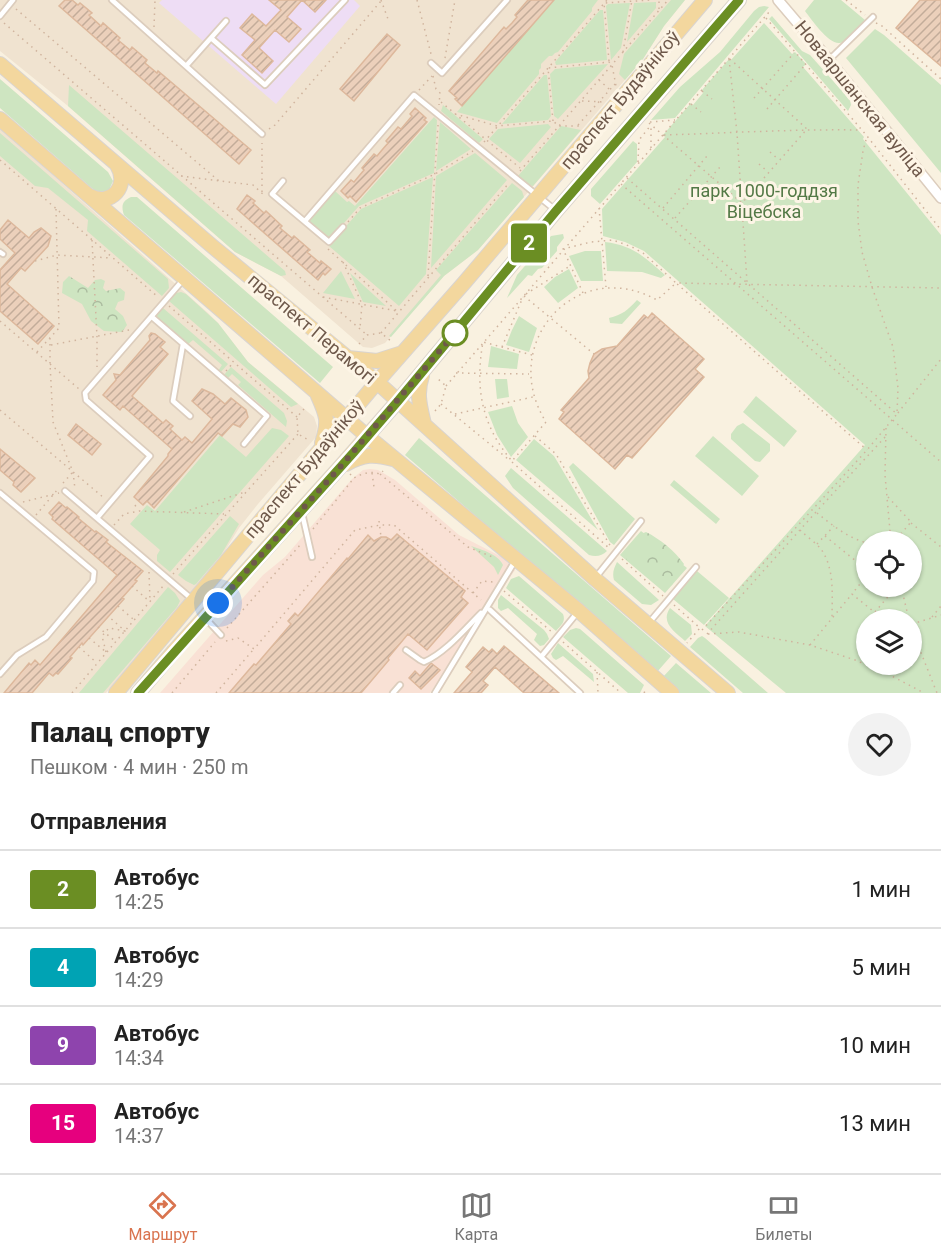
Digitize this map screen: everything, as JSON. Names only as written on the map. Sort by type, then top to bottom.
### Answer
[{"type":"main road","name":"праспект Будаўнікоў","points":[[123,691],[316,445],[346,418],[404,352],[705,0]]},
{"type":"main road","name":"праспект Будаўнікоў","points":[[138,693],[301,511],[345,470],[367,436],[556,211],[739,0]]},
{"type":"main road","name":"праспект Перамогі","points":[[0,64],[115,164],[377,382],[595,579],[728,693]]},
{"type":"main road","points":[[0,119],[317,394],[579,611],[667,692]]},
{"type":"main road","points":[[88,195],[102,199],[116,193],[122,181],[120,171],[115,164]]},
{"type":"main road","points":[[121,223],[116,215],[120,197],[134,189],[149,192]]},
{"type":"main road","points":[[348,358],[376,361],[404,352]]},
{"type":"main road","points":[[424,424],[418,387],[425,369]]},
{"type":"main road","points":[[316,445],[326,431],[327,420],[317,394]]},
{"type":"main road","points":[[345,470],[357,458],[369,455],[394,459]]},
{"type":"street","name":"Новааршанская вуліца","points":[[778,0],[941,198]]},
{"type":"street","points":[[194,601],[205,618]]},
{"type":"lane","points":[[112,0],[262,134]]},
{"type":"lane","points":[[211,38],[265,85],[344,0]]},
{"type":"lane","points":[[430,63],[442,73],[507,0]]},
{"type":"lane","points":[[0,18],[12,2]]},
{"type":"lane","points":[[829,60],[872,19]]},
{"type":"lane","points":[[186,66],[226,21]]},
{"type":"lane","points":[[304,221],[414,95],[556,211]]},
{"type":"lane","points":[[283,181],[272,194],[329,242],[343,227]]},
{"type":"lane","points":[[97,519],[150,456],[86,400],[85,393],[184,278]]},
{"type":"lane","points":[[152,317],[267,416],[243,444]]},
{"type":"lane","points":[[183,344],[173,401],[190,416]]},
{"type":"lane","points":[[65,491],[194,601]]},
{"type":"lane","points":[[0,493],[94,572],[93,581],[46,637],[17,655],[0,674]]},
{"type":"lane","points":[[301,511],[312,557]]},
{"type":"lane","points":[[595,579],[641,521]]},
{"type":"lane","points":[[435,693],[517,559]]},
{"type":"lane","points":[[648,624],[696,567]]},
{"type":"lane","points":[[406,650],[424,662],[431,659],[487,608]]},
{"type":"lane","points":[[487,608],[580,693]]},
{"type":"lane","points":[[540,657],[579,611]]},
{"type":"lane","points":[[205,618],[220,637]]},
{"type":"lane","points":[[393,693],[400,685]]},
{"type":"lane","points":[[570,693],[575,688]]},
{"type":"path","points":[[154,37],[155,0]]},
{"type":"path","points":[[262,193],[262,134],[275,125],[381,0],[388,19]]},
{"type":"path","points":[[417,0],[430,52],[430,63]]},
{"type":"path","points":[[442,73],[455,0]]},
{"type":"path","points":[[343,227],[360,208],[435,174],[480,147],[607,0]]},
{"type":"path","points":[[604,3],[651,0]]},
{"type":"path","points":[[659,0],[659,10]]},
{"type":"path","points":[[359,344],[367,335],[381,333],[668,0]]},
{"type":"path","points":[[846,0],[882,26],[941,79]]},
{"type":"path","points":[[622,52],[632,1]]},
{"type":"path","points":[[12,2],[219,181]]},
{"type":"path","points":[[604,3],[609,62],[612,65],[616,88]]},
{"type":"path","points":[[435,411],[441,404],[446,386],[456,373],[770,11]]},
{"type":"path","points":[[765,17],[867,136],[941,230]]},
{"type":"path","points":[[0,18],[367,335]]},
{"type":"path","points":[[754,98],[795,52]]},
{"type":"path","points":[[729,58],[807,129]]},
{"type":"path","points":[[729,58],[748,283]]},
{"type":"path","points":[[548,68],[609,62]]},
{"type":"path","points":[[767,109],[806,64]]},
{"type":"path","points":[[548,68],[553,121],[559,126],[584,126]]},
{"type":"path","points":[[414,95],[433,75],[436,89],[440,93],[440,102],[522,169]]},
{"type":"path","points":[[599,80],[613,92]]},
{"type":"path","points":[[578,126],[615,83]]},
{"type":"path","points":[[702,90],[712,99]]},
{"type":"path","points":[[581,101],[605,102]]},
{"type":"path","points":[[691,103],[701,112]]},
{"type":"path","points":[[428,277],[439,114]]},
{"type":"path","points":[[455,114],[497,126],[553,121]]},
{"type":"path","points":[[638,163],[639,140],[651,125],[649,123],[676,120]]},
{"type":"path","points":[[651,125],[741,203]]},
{"type":"path","points":[[651,125],[651,148]]},
{"type":"path","points":[[663,135],[807,129],[861,130]]},
{"type":"path","points":[[741,203],[807,129]]},
{"type":"path","points":[[867,136],[858,185],[858,221],[862,252],[893,347],[898,388],[897,414]]},
{"type":"path","points":[[770,152],[780,160]]},
{"type":"path","points":[[662,208],[707,156]]},
{"type":"path","points":[[0,160],[297,417]]},
{"type":"path","points":[[759,164],[769,172]]},
{"type":"path","points":[[674,219],[720,167]]},
{"type":"path","points":[[181,176],[253,185]]},
{"type":"path","points":[[626,177],[897,414]]},
{"type":"path","points":[[621,184],[941,462]]},
{"type":"path","points":[[38,352],[59,328],[56,208]]},
{"type":"path","points":[[599,208],[606,288]]},
{"type":"path","points":[[92,239],[97,379]]},
{"type":"path","points":[[563,249],[591,242],[613,240],[638,250],[867,450]]},
{"type":"path","points":[[563,249],[584,294]]},
{"type":"path","points":[[35,261],[57,255],[113,258]]},
{"type":"path","points":[[343,261],[362,304],[360,329]]},
{"type":"path","points":[[502,347],[524,295],[571,265]]},
{"type":"path","points":[[512,461],[546,422],[534,396],[530,374],[532,355],[538,338],[550,317],[568,302],[584,294],[606,288],[633,290],[657,300],[676,283],[941,288]]},
{"type":"path","points":[[524,295],[594,354]]},
{"type":"path","points":[[321,297],[398,312]]},
{"type":"path","points":[[0,321],[85,393]]},
{"type":"path","points":[[50,345],[143,327]]},
{"type":"path","points":[[381,333],[391,341]]},
{"type":"path","points":[[50,338],[53,422],[74,472],[76,501]]},
{"type":"path","points":[[805,344],[810,338]]},
{"type":"path","points":[[483,342],[532,355]]},
{"type":"path","points":[[483,342],[479,373],[483,408],[496,440],[512,461]]},
{"type":"path","points":[[828,364],[833,358]]},
{"type":"path","points":[[702,630],[867,450],[941,359]]},
{"type":"path","points":[[226,370],[233,362]]},
{"type":"path","points":[[456,373],[530,374]]},
{"type":"path","points":[[849,383],[855,377]]},
{"type":"path","points":[[438,379],[446,386]]},
{"type":"path","points":[[455,415],[534,396]]},
{"type":"path","points":[[441,404],[512,461],[700,628],[686,644]]},
{"type":"path","points":[[72,693],[225,514],[298,434],[297,417],[304,409]]},
{"type":"path","points":[[0,410],[110,503]]},
{"type":"path","points":[[886,427],[885,475],[891,531]]},
{"type":"path","points":[[298,434],[316,445]]},
{"type":"path","points":[[534,435],[556,454],[615,554]]},
{"type":"path","points":[[886,436],[707,634],[738,632],[810,645],[855,660],[924,693]]},
{"type":"path","points":[[345,470],[354,478]]},
{"type":"path","points":[[226,630],[308,536],[354,478],[363,473],[380,474],[383,471]]},
{"type":"path","points":[[31,520],[74,472]]},
{"type":"path","points":[[372,473],[374,487]]},
{"type":"path","points":[[14,505],[65,491]]},
{"type":"path","points":[[181,513],[245,492]]},
{"type":"path","points":[[887,496],[911,522],[941,547]]},
{"type":"path","points":[[135,505],[139,511]]},
{"type":"path","points":[[111,530],[124,514],[139,511],[225,514]]},
{"type":"path","points":[[816,512],[856,539]]},
{"type":"path","points":[[380,520],[381,537]]},
{"type":"path","points":[[902,531],[911,522]]},
{"type":"path","points":[[216,693],[355,530],[394,525],[473,593],[487,608]]},
{"type":"path","points":[[816,545],[834,526]]},
{"type":"path","points":[[800,530],[821,549],[830,569],[832,619]]},
{"type":"path","points":[[825,536],[856,561]]},
{"type":"path","points":[[149,562],[150,602]]},
{"type":"path","points":[[473,593],[482,581],[496,582]]},
{"type":"path","points":[[132,586],[150,602]]},
{"type":"path","points":[[810,645],[856,589]]},
{"type":"path","points":[[852,594],[871,609]]},
{"type":"path","points":[[878,609],[888,597]]},
{"type":"path","points":[[118,606],[135,620]]},
{"type":"path","points":[[931,618],[941,606]]},
{"type":"path","points":[[922,621],[941,615]]},
{"type":"path","points":[[108,616],[125,630]]},
{"type":"path","points":[[98,627],[116,642]]},
{"type":"path","points":[[106,652],[102,636],[109,628],[125,630]]},
{"type":"path","points":[[172,693],[220,637]]},
{"type":"path","points":[[89,638],[106,652]]},
{"type":"path","points":[[222,642],[238,638],[254,649]]},
{"type":"path","points":[[79,647],[97,664]]},
{"type":"path","points":[[922,655],[937,693]]},
{"type":"path","points":[[597,672],[598,693]]},
{"type":"path","points":[[644,693],[647,688]]},
{"type":"shaded area","points":[[0,0],[685,0],[664,26],[643,59],[478,250],[444,276],[385,343],[372,348],[363,347],[281,276],[235,252],[68,106],[0,51]]},
{"type":"shaded area","points":[[162,0],[354,0],[360,6],[276,104],[159,3]]},
{"type":"shaded area","points":[[0,128],[208,313],[248,362],[314,417],[317,426],[316,437],[239,528],[220,559],[106,693],[0,693]]},
{"type":"shaded area","points":[[363,470],[378,470],[395,480],[459,535],[502,557],[515,570],[430,693],[160,693],[263,575],[285,557],[352,479]]},
{"type":"green space","points":[[554,0],[598,0],[592,11],[558,52],[549,56],[541,64],[539,74],[497,123],[457,112]]},
{"type":"green space","points":[[671,0],[685,0],[625,80],[619,74],[624,54]]},
{"type":"green space","points":[[814,0],[841,0],[865,20],[847,40],[836,43],[821,31],[805,11]]},
{"type":"green space","points":[[656,2],[656,8],[627,42],[634,3]]},
{"type":"green space","points":[[630,3],[621,48],[611,60],[606,6]]},
{"type":"green space","points":[[764,6],[769,7],[675,118],[651,120],[680,87],[720,52],[754,11]]},
{"type":"green space","points":[[600,10],[603,10],[607,60],[556,65],[555,62]]},
{"type":"green space","points":[[772,16],[802,51],[810,55],[850,100],[851,105],[848,111],[769,19]]},
{"type":"green space","name":"парк 1000-годдзя Віцебска","points":[[764,23],[792,54],[795,52],[806,64],[803,67],[864,137],[863,139],[941,235],[941,693],[786,693],[705,626],[865,445],[644,251],[625,242],[603,236],[602,209],[665,137],[663,135],[691,103],[693,105],[703,93],[702,90],[729,59],[731,60]]},
{"type":"green space","points":[[875,29],[941,85],[941,173],[846,58]]},
{"type":"green space","points":[[608,64],[558,119],[554,116],[550,74],[555,69]]},
{"type":"green space","points":[[544,75],[547,75],[551,116],[548,120],[502,124]]},
{"type":"green space","points":[[0,79],[108,172],[113,181],[109,190],[103,193],[94,190],[0,108]]},
{"type":"green space","points":[[69,85],[285,271],[286,275],[281,276],[235,252],[68,106]]},
{"type":"green space","points":[[443,105],[483,139],[479,143],[441,111]]},
{"type":"green space","points":[[434,117],[437,120],[434,173],[359,206],[329,240],[307,222],[335,191],[355,206]]},
{"type":"green space","points":[[440,122],[471,149],[436,171]]},
{"type":"green space","points":[[548,124],[551,127],[520,163],[489,139],[498,129]]},
{"type":"green space","points":[[561,126],[581,130],[533,186],[528,185],[518,176]]},
{"type":"green space","points":[[0,133],[168,279],[169,288],[162,296],[87,231],[88,220],[48,188],[35,186],[0,156]]},
{"type":"green space","points":[[633,141],[637,144],[637,162],[600,204],[591,196],[591,189]]},
{"type":"green space","points":[[475,153],[507,180],[431,268],[436,176]]},
{"type":"green space","points":[[433,177],[426,274],[399,306],[329,246],[361,209]]},
{"type":"green space","points":[[512,183],[522,191],[524,197],[478,250],[444,276],[391,337],[389,336],[441,275],[436,270]]},
{"type":"green space","points":[[131,197],[137,197],[333,367],[320,383],[124,215],[123,204]]},
{"type":"green space","points":[[563,234],[564,238],[557,247],[557,251],[542,268],[532,276],[528,275],[507,298],[517,275],[551,236]]},
{"type":"green space","points":[[605,242],[631,249],[665,275],[661,278],[642,272],[607,271]]},
{"type":"green space","points":[[585,251],[601,251],[603,281],[581,281],[569,256]]},
{"type":"green space","points":[[569,269],[578,288],[558,303],[544,287]]},
{"type":"green space","points":[[341,271],[355,299],[323,293]]},
{"type":"green space","points":[[350,273],[386,306],[363,302]]},
{"type":"green space","points":[[69,276],[88,288],[95,280],[101,279],[105,281],[103,288],[106,291],[120,288],[125,292],[124,300],[118,302],[115,309],[123,316],[127,325],[122,332],[104,331],[91,321],[82,304],[62,293],[63,282]]},
{"type":"green space","points":[[181,292],[218,323],[248,362],[298,404],[291,407],[169,301],[176,293]]},
{"type":"green space","points":[[637,300],[641,303],[622,324],[610,323],[609,318],[624,312]]},
{"type":"green space","points":[[163,308],[228,364],[220,373],[218,371],[222,365],[193,340],[187,345],[157,318]]},
{"type":"green space","points":[[519,316],[537,328],[529,352],[506,345]]},
{"type":"green space","points":[[491,346],[519,354],[517,369],[488,367]]},
{"type":"green space","points":[[231,367],[284,413],[287,421],[286,427],[238,385],[241,382],[232,374],[227,379],[223,376]]},
{"type":"green space","points":[[495,379],[507,379],[509,397],[497,399]]},
{"type":"green space","points":[[756,396],[797,431],[784,447],[743,412]]},
{"type":"green space","points":[[512,406],[518,423],[528,437],[511,457],[497,435],[488,412]]},
{"type":"green space","points":[[743,423],[770,444],[770,451],[760,462],[755,461],[731,439],[731,434],[737,426]]},
{"type":"green space","points":[[272,428],[281,430],[289,436],[170,572],[157,561],[160,550],[130,524],[147,505],[155,511],[220,435],[246,457]]},
{"type":"green space","points":[[713,436],[759,476],[742,496],[695,456]]},
{"type":"green space","points":[[419,438],[671,656],[657,672],[405,455]]},
{"type":"green space","points":[[534,439],[554,456],[598,530],[516,460]]},
{"type":"green space","points":[[573,463],[635,519],[614,545],[610,542],[569,467]]},
{"type":"green space","points":[[511,468],[607,551],[599,556],[589,555],[513,488],[505,476]]},
{"type":"green space","points":[[674,480],[720,519],[716,524],[670,485]]},
{"type":"green space","points":[[230,516],[239,524],[221,555],[196,584],[178,575]]},
{"type":"green space","points":[[641,531],[687,568],[665,593],[620,555]]},
{"type":"green space","points":[[646,532],[667,546],[684,564],[672,585],[666,587],[654,582],[626,559],[630,556],[647,569],[650,567],[641,556],[644,553],[651,555],[653,553],[647,544],[640,540],[641,534]]},
{"type":"green space","points":[[471,546],[501,561],[503,565],[498,575],[494,567]]},
{"type":"green space","points":[[617,562],[659,600],[651,605],[642,604],[614,580],[613,575]]},
{"type":"green space","points":[[697,571],[729,598],[704,625],[673,599]]},
{"type":"green space","points":[[519,576],[563,614],[563,621],[556,631],[506,588],[511,579]]},
{"type":"green space","points":[[168,587],[180,601],[177,607],[103,693],[79,693]]},
{"type":"green space","points":[[501,595],[544,630],[549,639],[544,645],[540,646],[534,640],[537,634],[508,608],[501,611],[498,608]]},
{"type":"green space","points":[[670,608],[691,625],[692,634],[685,641],[673,631],[668,623],[667,613]]},
{"type":"green space","points":[[576,628],[580,629],[644,685],[640,693],[628,693],[563,637]]},
{"type":"green space","points":[[702,636],[768,693],[743,693],[690,647]]},
{"type":"green space","points":[[558,643],[593,674],[594,682],[563,656],[556,660],[553,658],[551,654]]},
{"type":"green space","points":[[676,663],[711,693],[679,693],[662,678]]},
{"type":"building","points":[[65,0],[72,0],[78,5],[80,3],[92,13],[89,15],[101,26],[103,23],[120,38],[118,40],[130,50],[132,47],[147,60],[145,63],[157,73],[158,71],[251,150],[239,164],[59,6]]},
{"type":"building","points":[[269,0],[302,0],[287,17],[301,29],[289,42],[275,30],[259,48],[273,61],[262,73],[242,55],[255,40],[240,28],[252,14],[266,26],[281,10]]},
{"type":"building","points":[[302,0],[326,0],[315,12]]},
{"type":"building","points":[[528,0],[554,0],[462,106],[449,91],[504,27],[506,29],[512,23],[517,17],[515,15]]},
{"type":"building","points":[[920,0],[941,0],[941,66],[896,28]]},
{"type":"building","points":[[387,34],[400,45],[354,101],[340,89]]},
{"type":"building","points":[[415,108],[426,118],[424,120],[427,122],[356,202],[350,196],[348,198],[341,191],[351,180],[354,182],[374,154],[377,156],[398,127],[401,129],[412,116],[410,114]]},
{"type":"building","points":[[247,195],[264,213],[266,211],[282,226],[280,228],[292,238],[294,236],[310,250],[307,252],[331,269],[325,275],[323,273],[318,280],[237,209]]},
{"type":"building","points":[[8,220],[29,238],[41,228],[51,236],[48,246],[25,271],[21,268],[7,284],[54,326],[38,344],[0,311],[0,270],[15,253],[0,239],[0,230]]},
{"type":"building","points":[[652,313],[704,359],[695,369],[704,377],[632,458],[627,455],[615,469],[559,419],[564,412],[561,410],[589,378],[588,371],[594,354],[602,349],[617,346],[644,315],[648,318]]},
{"type":"building","points":[[151,333],[165,342],[160,347],[168,354],[132,396],[163,423],[166,420],[173,426],[170,429],[182,440],[185,437],[192,443],[212,419],[192,401],[202,389],[213,394],[225,404],[231,398],[246,410],[248,417],[240,427],[233,424],[222,436],[218,433],[154,508],[147,501],[143,505],[134,497],[172,449],[123,406],[120,410],[103,395],[116,380],[114,374],[120,375],[150,340]]},
{"type":"building","points":[[76,424],[101,444],[92,455],[68,435]]},
{"type":"building","points":[[0,449],[35,478],[21,492],[13,485],[14,482],[0,470]]},
{"type":"building","points":[[59,502],[143,571],[122,598],[124,599],[83,645],[82,643],[58,674],[53,676],[49,673],[32,693],[4,693],[29,663],[31,665],[35,660],[40,665],[117,575],[52,519],[49,513]]},
{"type":"building","points":[[397,534],[465,591],[461,597],[468,603],[427,650],[408,634],[361,693],[229,693],[291,624],[288,621],[295,613],[298,616],[368,535],[374,541],[381,537],[391,540]]},
{"type":"building","points":[[504,646],[559,693],[524,693],[495,667],[483,681],[488,685],[481,693],[454,693],[472,672],[466,667],[483,647],[489,652],[492,649],[497,654]]},
{"type":"building","points":[[431,663],[440,670],[421,689],[409,678],[415,671],[420,676]]},
{"type":"bus line","name":"2","points":[[138,693],[354,452],[556,211],[739,0]]},
{"type":"route","points":[[218,603],[341,466],[455,333]]}]
